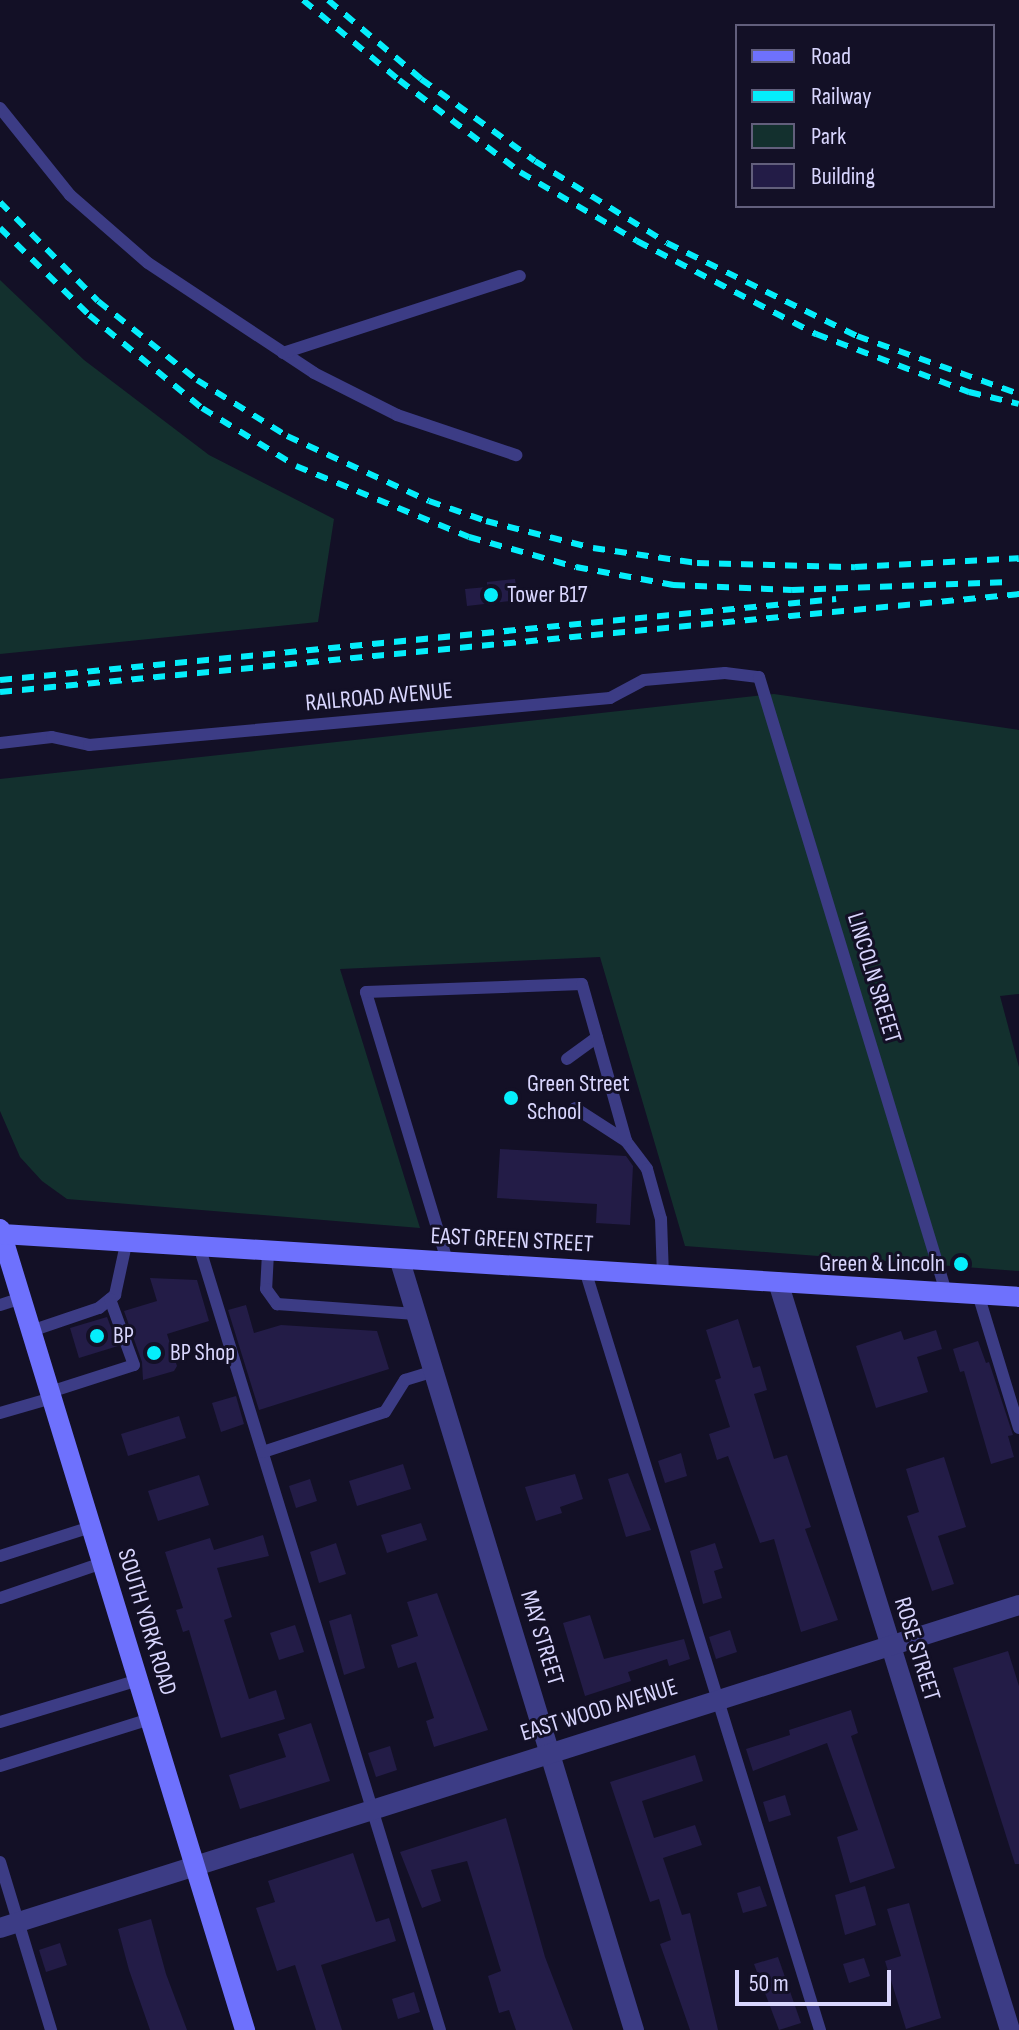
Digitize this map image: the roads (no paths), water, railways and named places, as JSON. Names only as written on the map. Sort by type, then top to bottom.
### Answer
[{"type":"street","name":"EAST GREEN STREET","points":[[1,1232],[200,1249],[1019,1297]]},
{"type":"street","name":"SOUTH YORK ROAD","points":[[1,1232],[245,2030]]},
{"type":"street","name":"MAY STREET","points":[[400,1261],[634,2030]]},
{"type":"street","name":"ROSE STREET","points":[[778,1282],[1010,2030]]},
{"type":"street","name":"EAST WOOD AVENUE","points":[[9,1926],[1019,1605]]},
{"type":"lane","points":[[0,108],[70,195],[137,254],[283,353],[314,373],[397,415],[516,455]]},
{"type":"lane","points":[[283,353],[520,276]]},
{"type":"lane","name":"RAILROAD AVENUE","points":[[0,743],[52,737],[89,745],[610,698],[644,680],[725,673],[759,677]]},
{"type":"lane","name":"LINCOLN SREEET","points":[[759,677],[946,1292]]},
{"type":"lane","points":[[448,1264],[366,992],[582,984],[626,1141]]},
{"type":"lane","points":[[567,1059],[597,1037]]},
{"type":"lane","points":[[575,1108],[626,1141],[647,1169],[661,1219],[663,1275]]},
{"type":"lane","points":[[31,1331],[99,1308],[115,1295],[126,1244]]},
{"type":"lane","points":[[200,1249],[440,2030]]},
{"type":"lane","points":[[268,1253],[266,1289],[277,1304],[416,1314]]},
{"type":"lane","points":[[585,1270],[820,2030]]},
{"type":"lane","points":[[978,1294],[1019,1428]]},
{"type":"lane","points":[[0,1305],[21,1298]]},
{"type":"lane","points":[[0,1413],[134,1365],[110,1299]]},
{"type":"lane","points":[[263,1452],[385,1412],[405,1380],[434,1371]]},
{"type":"lane","points":[[0,1556],[91,1527]]},
{"type":"lane","points":[[0,1598],[102,1563]]},
{"type":"lane","points":[[0,1722],[138,1680]]},
{"type":"lane","points":[[0,1766],[150,1719]]},
{"type":"lane","points":[[0,1862],[9,1926],[51,2030]]},
{"type":"railway","points":[[303,0],[399,80],[520,172],[637,241],[816,334],[969,392],[1019,404]]},
{"type":"railway","points":[[328,0],[421,79],[535,161],[667,243],[857,336],[1019,394]]},
{"type":"railway","points":[[0,202],[98,301],[197,380],[287,436],[429,501],[486,521],[593,548],[697,563],[855,567],[1019,558]]},
{"type":"railway","points":[[0,228],[89,315],[202,408],[296,466],[469,537],[576,567],[673,585],[792,590],[1010,582]]},
{"type":"railway","points":[[0,692],[1019,594]]},
{"type":"railway","points":[[0,680],[836,599]]},
{"type":"place","name":"Tower B17","points":[[491,595]]},
{"type":"place","name":"Green Street School","points":[[511,1098]]},
{"type":"place","name":"Green & Lincoln","points":[[961,1264]]},
{"type":"place","name":"BP","points":[[97,1336]]},
{"type":"place","name":"BP Shop","points":[[154,1353]]}]
